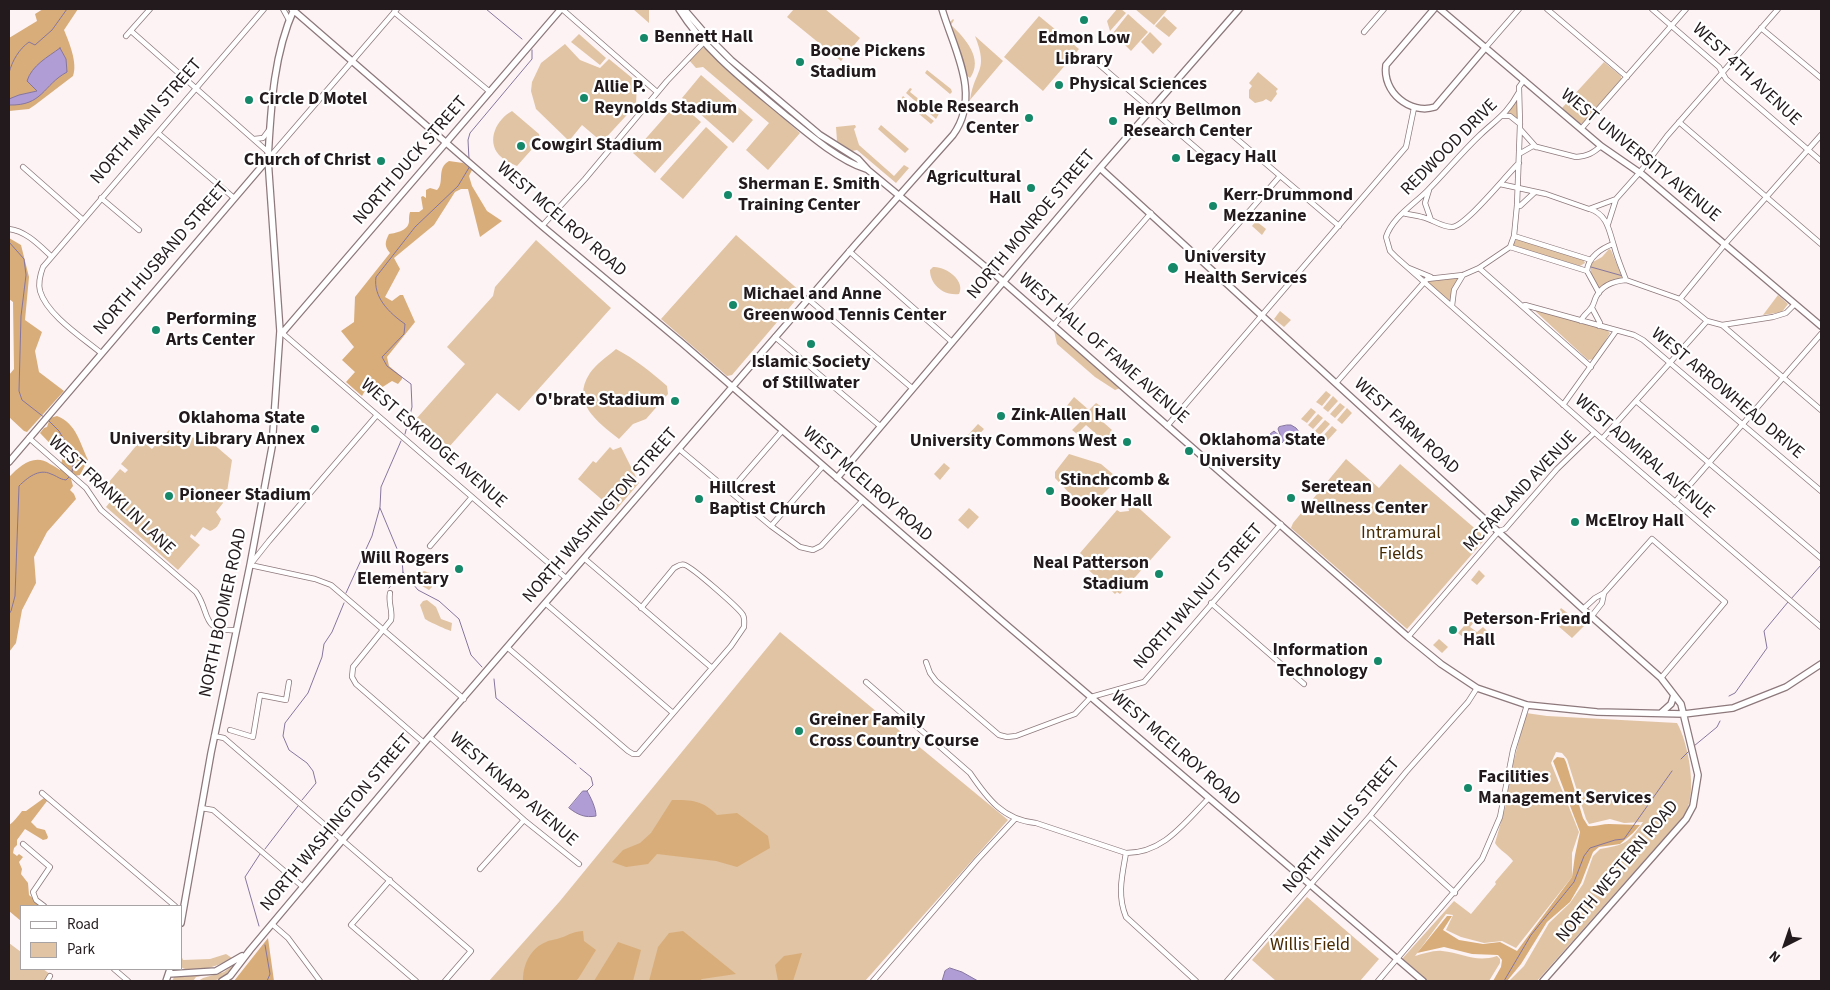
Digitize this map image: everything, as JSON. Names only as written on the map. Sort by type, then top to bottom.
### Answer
[{"type":"main road","name":"NORTH BOOMER ROAD","points":[[183,908],[214,736],[250,566],[272,447],[281,332],[269,181],[269,130],[277,69],[293,9]]},
{"type":"main road","name":"WEST MCELROY ROAD","points":[[293,9],[542,226],[682,343],[1423,981]]},
{"type":"main road","name":"NORTH DUCK STREET","points":[[281,332],[562,9]]},
{"type":"main road","name":"WEST HALL OF FAME AVENUE","points":[[679,9],[706,40],[820,135],[858,159],[868,170],[1003,282],[1441,664],[1477,688],[1527,705],[1597,712],[1684,714]]},
{"type":"main road","name":"WEST HALL OF FAME AVENUE","points":[[684,9],[706,40]]},
{"type":"main road","name":"NORTH WASHINGTON STREET","points":[[222,981],[230,976],[424,743],[955,131],[965,109],[966,82],[941,9]]},
{"type":"main road","name":"NORTH MONROE STREET","points":[[837,478],[1100,168],[1239,9]]},
{"type":"main road","points":[[1434,9],[1386,65],[1386,78],[1391,90],[1404,103],[1414,108],[1426,110],[1435,107],[1486,47]]},
{"type":"main road","name":"WEST UNIVERSITY AVENUE","points":[[1440,9],[1601,146],[1640,172],[1821,326]]},
{"type":"main road","name":"NORTH HUSBAND STREET","points":[[9,462],[254,175],[268,155]]},
{"type":"main road","name":"WEST FARM ROAD","points":[[1100,168],[1661,678],[1674,694],[1684,714]]},
{"type":"main road","points":[[254,175],[261,174],[269,181]]},
{"type":"main road","points":[[1684,714],[1717,711],[1747,704],[1786,687],[1821,664]]},
{"type":"main road","points":[[1661,713],[1671,704],[1674,694]]},
{"type":"main road","name":"NORTH WESTERN ROAD","points":[[1543,981],[1686,819],[1693,806],[1698,775],[1684,714]]},
{"type":"main road","name":"NORTH WASHINGTON STREET","points":[[169,971],[216,971],[237,960],[250,950]]},
{"type":"main road","points":[[166,981],[169,971]]},
{"type":"street","points":[[126,36],[150,9]]},
{"type":"street","name":"NORTH MAIN STREET","points":[[101,353],[56,315],[45,301],[40,290],[42,267],[264,9]]},
{"type":"street","points":[[283,9],[289,20]]},
{"type":"street","points":[[562,9],[657,92]]},
{"type":"street","points":[[1364,32],[1384,9]]},
{"type":"street","points":[[1486,47],[1519,9]]},
{"type":"street","points":[[1547,9],[1627,77]]},
{"type":"street","name":"WEST 4TH AVENUE","points":[[1652,9],[1719,66],[1722,74],[1821,161]]},
{"type":"street","points":[[1581,128],[1686,9]]},
{"type":"street","points":[[1608,226],[1616,199],[1679,122],[1778,9]]},
{"type":"street","points":[[396,10],[490,92]]},
{"type":"street","name":"NORTH HUSBAND STREET","points":[[268,155],[396,10]]},
{"type":"street","points":[[1762,28],[1821,78]]},
{"type":"street","points":[[131,31],[253,139],[268,155]]},
{"type":"street","points":[[542,226],[585,179],[657,92],[706,40]]},
{"type":"street","points":[[1095,61],[1202,153]]},
{"type":"street","name":"REDWOOD DRIVE","points":[[1396,220],[1429,190],[1481,134],[1511,107],[1524,80]]},
{"type":"street","points":[[1406,266],[1431,277],[1463,275],[1479,268],[1510,247],[1514,236],[1520,154],[1519,90]]},
{"type":"street","points":[[1167,426],[1406,147],[1414,108]]},
{"type":"street","points":[[1502,116],[1510,116],[1536,147]]},
{"type":"street","points":[[1679,122],[1821,244]]},
{"type":"street","points":[[1224,128],[1339,226]]},
{"type":"street","points":[[253,139],[262,138],[269,130]]},
{"type":"street","points":[[158,133],[234,198]]},
{"type":"street","points":[[1680,299],[1725,244],[1821,135]]},
{"type":"street","points":[[1520,154],[1530,147],[1536,147],[1576,157],[1592,154],[1601,146]]},
{"type":"street","points":[[1403,213],[1421,216],[1437,224],[1452,227],[1457,225],[1519,163]]},
{"type":"street","points":[[24,167],[82,219]]},
{"type":"street","points":[[1205,262],[1280,176]]},
{"type":"street","points":[[1500,184],[1534,192],[1600,213],[1608,226],[1626,280]]},
{"type":"street","points":[[1429,190],[1425,203],[1431,220]]},
{"type":"street","points":[[1517,205],[1520,206],[1534,192]]},
{"type":"street","points":[[101,198],[139,230]]},
{"type":"street","points":[[1589,208],[1616,199]]},
{"type":"street","points":[[1053,326],[1151,213]]},
{"type":"street","name":"WEST ADMIRAL AVENUE","points":[[1396,220],[1386,237],[1390,251],[1594,433],[1821,627]]},
{"type":"street","points":[[9,229],[18,231],[36,242],[52,256]]},
{"type":"street","points":[[1514,236],[1591,260]]},
{"type":"street","points":[[1599,293],[1587,271],[1587,266],[1596,254],[1613,244]]},
{"type":"street","points":[[1510,247],[1587,271]]},
{"type":"street","points":[[849,251],[952,342]]},
{"type":"street","points":[[1479,268],[1591,367]]},
{"type":"street","points":[[1452,306],[1454,290],[1463,275]]},
{"type":"street","points":[[1336,383],[1423,282],[1431,277]]},
{"type":"street","points":[[1581,321],[1592,308],[1599,293],[1605,286],[1617,280],[1626,280],[1680,299],[1707,321],[1722,325],[1786,313],[1795,304]]},
{"type":"street","points":[[808,299],[912,388]]},
{"type":"street","name":"WEST ARROWHEAD DRIVE","points":[[1523,306],[1634,335],[1643,340],[1821,491]]},
{"type":"street","points":[[1592,308],[1600,323],[1599,326]]},
{"type":"street","points":[[1602,439],[1707,321]]},
{"type":"street","points":[[1722,325],[1821,410]]},
{"type":"street","points":[[1563,405],[1616,331]]},
{"type":"street","name":"WEST ESKRIDGE AVENUE","points":[[281,332],[567,579]]},
{"type":"street","points":[[1675,502],[1821,334]]},
{"type":"street","points":[[775,337],[880,426]]},
{"type":"street","points":[[1636,401],[1820,556]]},
{"type":"street","points":[[377,415],[269,541],[250,566],[315,579],[331,586],[464,699]]},
{"type":"street","points":[[730,491],[782,431]]},
{"type":"street","name":"MCFARLAND AVENUE","points":[[1408,637],[1499,532],[1505,528],[1557,469],[1594,433]]},
{"type":"street","name":"WEST FRANKLIN LANE","points":[[29,438],[86,488],[101,510],[196,592],[202,600],[205,618],[214,627],[229,631],[236,630]]},
{"type":"street","points":[[679,449],[771,526],[800,547],[806,549],[813,550],[821,546],[863,500]]},
{"type":"street","points":[[771,526],[823,466]]},
{"type":"street","points":[[430,546],[472,497]]},
{"type":"street","name":"NORTH WALNUT STREET","points":[[926,662],[930,673],[936,681],[999,735],[1007,737],[1016,736],[1075,714],[1091,697],[1144,682],[1281,524]]},
{"type":"street","points":[[1583,609],[1604,593],[1652,538],[1725,602],[1661,678]]},
{"type":"street","points":[[585,559],[712,668]]},
{"type":"street","points":[[508,648],[628,751],[635,754],[641,752],[741,634],[744,627],[743,615],[697,573],[685,565],[678,566],[641,608]]},
{"type":"street","points":[[383,631],[389,624],[392,616],[389,602],[390,593]]},
{"type":"street","points":[[1591,616],[1602,603],[1604,593]]},
{"type":"street","points":[[546,603],[673,713]]},
{"type":"street","points":[[1211,603],[1304,684]]},
{"type":"street","name":"WEST KNAPP AVENUE","points":[[383,631],[353,667],[352,677],[358,686],[424,743]]},
{"type":"street","points":[[230,730],[253,737],[260,695],[286,700],[289,682]]},
{"type":"street","points":[[866,682],[970,773],[999,808],[1015,819],[1036,823],[1126,853],[1137,853],[1150,850],[1161,844],[1209,798]]},
{"type":"street","name":"NORTH WILLIS STREET","points":[[1227,981],[1468,702],[1477,688]]},
{"type":"street","points":[[1378,981],[1482,859],[1502,812],[1513,750],[1527,705]]},
{"type":"street","points":[[214,736],[224,738],[471,950],[445,981]]},
{"type":"street","name":"WEST KNAPP AVENUE","points":[[430,737],[524,820],[579,864]]},
{"type":"street","points":[[42,793],[174,905]]},
{"type":"street","points":[[201,808],[213,810],[303,887]]},
{"type":"street","points":[[1370,816],[1454,893]]},
{"type":"street","points":[[873,981],[977,860],[1015,819]]},
{"type":"street","points":[[480,870],[524,820]]},
{"type":"street","points":[[23,844],[50,868],[33,892],[36,900],[43,905]]},
{"type":"street","points":[[1126,853],[1120,887],[1122,908],[1126,917],[1196,981]]},
{"type":"street","points":[[390,880],[351,925],[416,981]]},
{"type":"street","points":[[272,924],[288,938],[320,981]]},
{"type":"street","points":[[115,970],[128,981]]},
{"type":"green space","points":[[633,9],[649,9],[649,23]]},
{"type":"green space","points":[[794,9],[825,9],[860,38],[841,61],[787,17]]},
{"type":"green space","points":[[1117,9],[1121,9],[1126,13],[1110,31],[1107,21]]},
{"type":"green space","points":[[1135,9],[1168,9],[1154,25]]},
{"type":"green space","points":[[1128,14],[1148,32],[1131,51],[1113,33]]},
{"type":"green space","points":[[1039,16],[1079,49],[1043,91],[1004,57]]},
{"type":"green space","points":[[1164,16],[1177,28],[1169,37],[1155,26]]},
{"type":"green space","points":[[953,19],[951,25],[967,42],[974,56],[974,71],[970,78],[966,75],[949,23]]},
{"type":"green space","points":[[1150,32],[1162,44],[1153,54],[1141,42]]},
{"type":"green space","points":[[579,34],[606,58],[600,65],[571,42]]},
{"type":"green space","points":[[975,36],[1003,61],[970,100],[981,64]]},
{"type":"green space","name":"Allie P. Reynolds Stadium","points":[[565,44],[580,60],[600,68],[609,59],[637,82],[636,105],[602,142],[582,125],[569,141],[536,109],[531,91],[532,82],[541,63]]},
{"type":"green space","points":[[701,45],[800,133],[768,170],[746,150],[769,123],[703,67],[696,68],[688,59]]},
{"type":"green space","points":[[1604,62],[1621,76],[1621,79],[1582,124],[1579,123],[1562,108]]},
{"type":"green space","points":[[927,70],[951,89],[952,92],[950,94],[925,73]]},
{"type":"green space","points":[[1258,72],[1278,89],[1271,102],[1266,99],[1255,103],[1249,98],[1249,90],[1252,86],[1249,83]]},
{"type":"green space","points":[[701,75],[753,120],[733,143],[682,98]]},
{"type":"green space","points":[[910,88],[912,89],[910,92],[936,113],[940,112],[936,119],[906,93]]},
{"type":"green space","points":[[1519,92],[1520,124],[1510,116],[1502,116]]},
{"type":"green space","points":[[903,96],[934,121],[931,124],[901,99]]},
{"type":"green space","points":[[678,102],[701,122],[655,173],[633,153]]},
{"type":"green space","points":[[512,111],[539,134],[540,140],[517,166],[499,155],[493,143],[493,137],[498,124]]},
{"type":"green space","points":[[855,125],[854,129],[859,145],[894,176],[904,165],[909,168],[896,183],[857,150],[852,151],[837,141],[836,127]]},
{"type":"green space","points":[[881,125],[909,149],[905,153],[878,129]]},
{"type":"green space","points":[[706,127],[728,147],[683,199],[660,179]]},
{"type":"green space","points":[[1256,221],[1266,229],[1262,235],[1252,226]]},
{"type":"green space","name":"Michael and Anne Greenwood Tennis Center","points":[[736,235],[801,294],[732,375],[727,376],[661,319]]},
{"type":"green space","points":[[1517,239],[1583,259],[1585,263],[1580,266],[1515,247],[1513,244]]},
{"type":"green space","points":[[536,240],[611,308],[519,411],[497,393],[449,447],[417,418],[465,364],[447,347],[493,296],[495,287]]},
{"type":"green space","points":[[1609,249],[1622,277],[1599,290],[1591,273],[1591,265]]},
{"type":"green space","points":[[933,267],[944,269],[957,279],[960,284],[959,294],[948,293],[935,285],[930,270]]},
{"type":"green space","points":[[1463,275],[1457,283],[1452,306],[1423,282]]},
{"type":"green space","points":[[1778,295],[1788,304],[1782,312],[1763,315]]},
{"type":"green space","points":[[1533,309],[1607,330],[1610,333],[1595,359],[1588,360]]},
{"type":"green space","points":[[1280,311],[1291,320],[1284,327],[1274,319]]},
{"type":"green space","points":[[1053,326],[1123,387],[1115,390],[1095,377],[1057,344]]},
{"type":"green space","points":[[616,349],[636,361],[667,386],[668,394],[646,419],[633,424],[619,439],[595,419],[585,403],[583,394],[590,373]]},
{"type":"green space","points":[[1326,391],[1331,395],[1322,406],[1316,402]]},
{"type":"green space","points":[[1333,396],[1338,401],[1328,412],[1323,408]]},
{"type":"green space","points":[[1074,397],[1089,410],[1096,403],[1102,407],[1095,415],[1112,430],[1110,432],[1118,439],[1114,444],[1106,437],[1103,440],[1086,425],[1077,434],[1072,430],[1081,421],[1066,407]]},
{"type":"green space","points":[[1340,403],[1345,407],[1335,418],[1330,414]]},
{"type":"green space","points":[[1311,408],[1316,412],[1307,423],[1301,419]]},
{"type":"green space","points":[[1347,408],[1352,413],[1342,424],[1337,420]]},
{"type":"green space","points":[[1318,414],[1323,418],[1313,429],[1308,425]]},
{"type":"green space","points":[[1325,420],[1330,424],[1320,435],[1315,431]]},
{"type":"green space","points":[[978,424],[984,429],[974,440],[968,435]]},
{"type":"green space","points":[[1332,426],[1337,430],[1327,441],[1322,437]]},
{"type":"green space","name":"Pioneer Stadium","points":[[169,430],[180,439],[191,437],[208,444],[211,442],[232,460],[227,492],[221,500],[223,503],[216,512],[221,519],[216,528],[210,531],[203,527],[195,537],[191,534],[190,537],[200,545],[178,570],[106,507],[118,492],[108,483],[120,469],[125,473],[128,470],[121,464],[141,440],[152,449]]},
{"type":"green space","points":[[610,447],[613,450],[621,447],[639,483],[615,511],[578,479],[593,461],[596,463]]},
{"type":"green space","points":[[1069,454],[1101,464],[1114,475],[1108,485],[1110,487],[1091,506],[1071,495],[1055,478],[1055,472]]},
{"type":"green space","name":"Intramural Fields","points":[[1346,459],[1379,488],[1400,464],[1486,538],[1407,629],[1291,528],[1293,523]]},
{"type":"green space","points":[[944,463],[950,468],[940,480],[934,474]]},
{"type":"green space","points":[[1132,502],[1171,537],[1120,594],[1117,592],[1115,594],[1083,565],[1085,563],[1081,560],[1083,556],[1080,553],[1117,510],[1120,512],[1129,511],[1128,507]]},
{"type":"green space","points":[[969,508],[979,517],[968,529],[958,520]]},
{"type":"green space","points":[[1479,570],[1485,576],[1477,585],[1471,580]]},
{"type":"green space","points":[[424,571],[432,575],[430,581],[432,587],[429,590],[417,583],[418,578],[422,576]]},
{"type":"green space","points":[[427,600],[436,607],[441,619],[452,623],[451,631],[425,619],[420,605],[423,601]]},
{"type":"green space","points":[[1561,608],[1584,626],[1572,638],[1557,625],[1560,620],[1556,616]]},
{"type":"green space","points":[[1471,618],[1475,621],[1470,627],[1477,632],[1483,627],[1487,631],[1474,646],[1458,633]]},
{"type":"green space","name":"Greiner Family Cross Country Course","points":[[780,632],[1008,820],[865,981],[489,981],[560,901]]},
{"type":"green space","points":[[1439,639],[1448,647],[1442,653],[1433,645]]},
{"type":"green space","points":[[1526,713],[1547,716],[1677,723],[1690,764],[1691,788],[1688,808],[1683,817],[1537,981],[1509,981],[1524,966],[1549,923],[1570,903],[1583,884],[1593,856],[1600,849],[1625,842],[1643,822],[1624,823],[1610,819],[1589,824],[1567,759],[1562,753],[1556,752],[1551,763],[1579,832],[1572,853],[1572,877],[1516,948],[1502,941],[1484,943],[1461,937],[1446,930],[1453,915],[1446,914],[1415,956],[1442,951],[1475,958],[1497,956],[1500,959],[1500,963],[1489,981],[1428,981],[1402,959],[1454,901],[1471,914],[1513,861],[1495,843],[1507,801],[1509,780]]},
{"type":"green space","name":"Willis Field","points":[[1307,897],[1379,959],[1360,981],[1276,981],[1252,960]]},
{"type":"green space","points":[[9,943],[20,951],[20,970],[44,970],[50,974],[47,981],[9,981]]},
{"type":"green space","points":[[226,954],[232,958],[221,964],[200,970],[182,967],[182,958],[183,960],[210,959]]},
{"type":"green space","points":[[237,962],[238,964],[228,973],[217,980],[198,981],[224,972]]},
{"type":"green space","points":[[200,974],[201,976],[196,977],[193,981],[172,981],[174,977]]},
{"type":"shaded area","points":[[43,9],[78,9],[64,30],[74,59],[73,76],[29,109],[9,111],[9,38],[37,21],[35,14]]},
{"type":"shaded area","points":[[60,48],[66,59],[67,72],[59,77],[42,94],[29,102],[9,105],[9,99],[37,91],[27,81],[29,75],[41,62]]},
{"type":"shaded area","points":[[449,161],[463,163],[472,170],[469,176],[472,186],[487,211],[502,221],[480,237],[468,189],[461,189],[455,192],[434,225],[394,258],[400,269],[385,297],[392,301],[403,295],[415,322],[387,357],[389,366],[402,379],[398,384],[392,381],[381,388],[374,382],[370,382],[362,396],[346,382],[355,372],[342,360],[354,347],[341,331],[354,322],[355,297],[390,253],[386,244],[389,234],[405,229],[410,212],[419,212],[423,209],[421,197],[426,198],[426,190],[430,188],[437,190],[443,168]]},
{"type":"shaded area","points":[[9,238],[21,245],[29,277],[25,320],[42,332],[35,351],[39,372],[64,391],[27,432],[9,417],[9,375],[14,369],[13,302],[9,299]]},
{"type":"shaded area","points":[[57,416],[69,423],[80,440],[88,460],[80,475],[74,476],[71,479],[73,486],[70,490],[76,499],[47,532],[34,557],[36,583],[22,610],[16,643],[9,652],[9,477],[23,465],[33,460],[44,461],[60,470],[61,455],[40,433],[47,427],[50,418]]},
{"type":"shaded area","points":[[1287,425],[1296,428],[1300,433],[1287,437],[1282,443],[1270,434],[1274,431],[1281,437],[1279,427]]},
{"type":"shaded area","points":[[1557,757],[1564,758],[1566,762],[1583,818],[1588,826],[1609,824],[1640,825],[1620,844],[1599,847],[1593,852],[1581,883],[1570,902],[1547,922],[1521,964],[1507,981],[1493,981],[1501,967],[1502,960],[1498,955],[1472,954],[1444,947],[1417,953],[1447,916],[1452,916],[1443,930],[1459,940],[1483,944],[1500,942],[1517,951],[1572,877],[1580,832],[1553,761]]},
{"type":"shaded area","points":[[583,791],[587,791],[594,806],[596,816],[588,817],[569,808]]},
{"type":"shaded area","points":[[44,798],[47,801],[31,822],[37,828],[45,830],[48,837],[43,840],[25,829],[14,848],[13,853],[23,857],[19,862],[22,869],[21,874],[28,883],[29,895],[41,905],[20,905],[20,920],[9,911],[9,825],[22,811],[26,811]]},
{"type":"shaded area","points":[[672,800],[696,802],[706,806],[717,815],[737,813],[768,836],[770,848],[737,867],[716,861],[657,854],[648,864],[626,867],[612,862],[623,850],[640,843],[651,833]]},
{"type":"shaded area","points":[[583,931],[584,941],[596,950],[578,979],[575,981],[523,980],[526,963],[536,948],[549,941]]},
{"type":"shaded area","points":[[683,931],[736,974],[699,981],[649,981],[658,947],[669,933]]},
{"type":"shaded area","points":[[268,938],[274,981],[234,981]]},
{"type":"shaded area","points":[[618,942],[641,950],[633,981],[594,981]]},
{"type":"shaded area","points":[[802,953],[793,981],[778,981],[775,965],[784,956]]},
{"type":"shaded area","points":[[950,968],[978,981],[942,981],[945,971]]},
{"type":"waterway","points":[[9,73],[14,60],[22,48],[29,42],[35,45],[52,30],[67,9]]},
{"type":"waterway","points":[[486,9],[522,39]]},
{"type":"waterway","points":[[469,159],[468,140],[470,133],[532,59],[532,50]]},
{"type":"waterway","points":[[405,434],[412,407],[411,384],[387,366],[382,357],[404,334],[405,324],[383,304],[377,291],[376,277],[415,227],[458,186],[470,166]]},
{"type":"waterway","points":[[9,242],[24,259],[26,275],[21,316],[19,391],[22,400],[45,418]]},
{"type":"waterway","points":[[1591,267],[1623,276]]},
{"type":"waterway","points":[[48,420],[59,431],[74,457],[72,472]]},
{"type":"waterway","points":[[346,593],[372,536],[380,507],[381,487],[401,441]]},
{"type":"waterway","points":[[9,614],[15,596],[19,486],[29,477],[42,472],[47,472],[66,480],[70,476]]},
{"type":"waterway","points":[[380,508],[400,556]]},
{"type":"waterway","points":[[389,588],[403,572],[402,560]]},
{"type":"waterway","points":[[1791,599],[1821,565]]},
{"type":"waterway","points":[[403,572],[418,590],[439,601],[459,619],[471,655],[482,667]]},
{"type":"waterway","points":[[1729,696],[1735,693],[1767,648],[1764,631],[1788,602]]},
{"type":"waterway","points":[[302,800],[316,783],[313,771],[307,763],[289,750],[283,736],[285,723],[308,693],[322,657],[324,644],[332,632],[344,603]]},
{"type":"waterway","points":[[494,679],[496,698],[576,764]]},
{"type":"waterway","points":[[1694,746],[1717,727],[1720,721]]},
{"type":"waterway","points":[[1681,759],[1689,751]]},
{"type":"waterway","points":[[580,768],[591,777],[593,785],[587,791]]},
{"type":"waterway","points":[[1504,981],[1531,935],[1574,882],[1584,856],[1590,848],[1624,839],[1672,771]]},
{"type":"waterway","points":[[265,849],[298,806]]},
{"type":"waterway","points":[[259,926],[245,877],[260,854]]},
{"type":"waterway","points":[[265,945],[270,974],[267,981]]},
{"type":"place","name":"Edmon Low Library","points":[[1084,20]]},
{"type":"place","name":"Bennett Hall","points":[[644,38]]},
{"type":"place","name":"Boone Pickens Stadium","points":[[800,62]]},
{"type":"place","name":"Physical Sciences","points":[[1059,85]]},
{"type":"place","name":"Allie P. Reynolds Stadium","points":[[584,98]]},
{"type":"place","name":"Circle D Motel","points":[[249,100]]},
{"type":"place","name":"Noble Research Center","points":[[1029,118]]},
{"type":"place","name":"Henry Bellmon Research Center","points":[[1113,121]]},
{"type":"place","name":"Cowgirl Stadium","points":[[521,146]]},
{"type":"place","name":"Legacy Hall","points":[[1176,158]]},
{"type":"place","name":"Church of Christ","points":[[381,161]]},
{"type":"place","name":"Agricultural Hall","points":[[1031,188]]},
{"type":"place","name":"Sherman E. Smith Training Center","points":[[728,195]]},
{"type":"place","name":"Kerr-Drummond Mezzanine","points":[[1213,206]]},
{"type":"place","name":"University Health Services","points":[[1173,268]]},
{"type":"place","name":"Michael and Anne Greenwood Tennis Center","points":[[733,305]]},
{"type":"place","name":"Performing Arts Center","points":[[156,330]]},
{"type":"place","name":"Islamic Society of Stillwater","points":[[811,344]]},
{"type":"place","name":"O'brate Stadium","points":[[675,401]]},
{"type":"place","name":"Zink-Allen Hall","points":[[1001,416]]},
{"type":"place","name":"Oklahoma State University Library Annex","points":[[315,429]]},
{"type":"place","name":"University Commons West","points":[[1127,442]]},
{"type":"place","name":"Oklahoma State University","points":[[1189,451]]},
{"type":"place","name":"Stinchcomb & Booker Hall","points":[[1050,491]]},
{"type":"place","name":"Pioneer Stadium","points":[[169,496]]},
{"type":"place","name":"Seretean Wellness Center","points":[[1291,498]]},
{"type":"place","name":"Hillcrest Baptist Church","points":[[699,499]]},
{"type":"place","name":"McElroy Hall","points":[[1575,522]]},
{"type":"place","name":"Will Rogers Elementary","points":[[459,569]]},
{"type":"place","name":"Neal Patterson Stadium","points":[[1159,574]]},
{"type":"place","name":"Peterson-Friend Hall","points":[[1453,630]]},
{"type":"place","name":"Information Technology","points":[[1378,661]]},
{"type":"place","name":"Greiner Family Cross Country Course","points":[[799,731]]},
{"type":"place","name":"Facilities Management Services","points":[[1468,788]]}]
